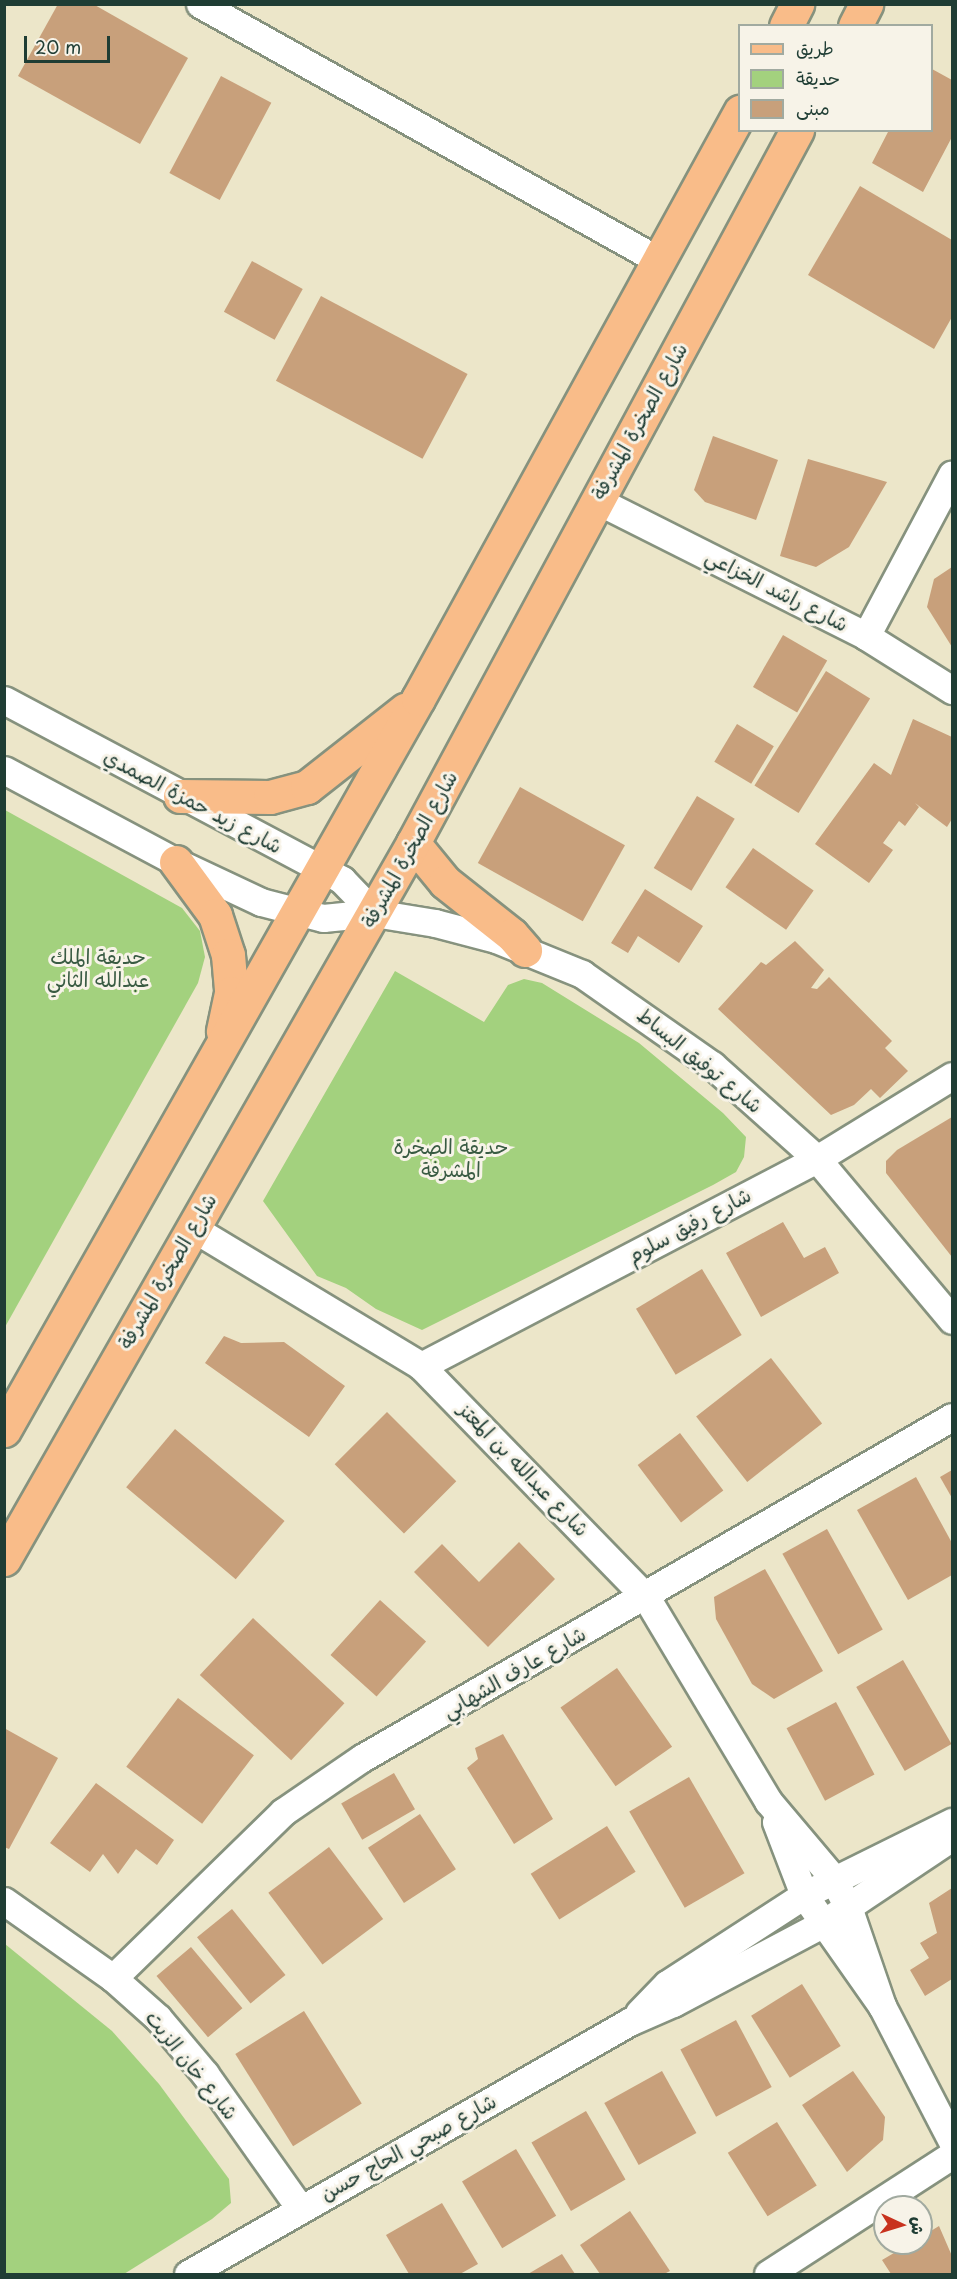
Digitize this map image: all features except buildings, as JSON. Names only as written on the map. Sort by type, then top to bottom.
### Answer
[{"type":"main road","points":[[787,24],[797,4]]},
{"type":"main road","points":[[856,24],[866,4]]},
{"type":"main road","points":[[4,1430],[216,1062],[738,116]]},
{"type":"main road","name":"شارع الصخرة المشرفة","points":[[4,1559],[191,1227],[413,843],[596,500],[797,132]]},
{"type":"main road","points":[[180,796],[270,797],[308,787],[418,699]]},
{"type":"main road","points":[[413,843],[445,882],[512,934],[525,950]]},
{"type":"main road","points":[[176,862],[214,915],[228,955],[231,993],[216,1062]]},
{"type":"street","points":[[200,4],[658,260]]},
{"type":"street","points":[[867,636],[952,474]]},
{"type":"street","name":"شارع راشد الخزاعي","points":[[596,500],[867,636],[952,690]]},
{"type":"street","name":"شارع زيد حمزة الصمدي","points":[[4,700],[180,796],[322,868],[360,894],[374,913]]},
{"type":"street","points":[[4,770],[176,862]]},
{"type":"street","name":"شارع توفيق البساط","points":[[176,862],[297,915],[323,918],[374,913],[455,928],[525,950],[582,974],[628,1003],[712,1065],[817,1159],[952,1320]]},
{"type":"street","name":"شارع رفيق سلوم","points":[[421,1366],[817,1159],[952,1076]]},
{"type":"street","name":"شارع عبدالله بن المعتز","points":[[191,1227],[421,1366],[646,1597],[768,1802],[804,1895],[822,1924],[882,2006]]},
{"type":"street","name":"شارع عارف الشهابي","points":[[113,1977],[283,1812],[362,1758],[646,1597],[952,1417]]},
{"type":"street","name":"شارع عبدالله بن المعتز","points":[[768,1802],[833,1878],[848,1907],[882,2006],[952,2141]]},
{"type":"street","name":"شارع صبحي الحاج حسن","points":[[629,2022],[667,1984],[804,1895],[833,1878],[952,1822]]},
{"type":"street","name":"شارع صبحي الحاج حسن","points":[[188,2274],[629,2022],[673,2003],[822,1924],[952,1837]]},
{"type":"street","name":"شارع خان الزيت","points":[[4,1901],[113,1977],[158,2018],[205,2074],[300,2208]]},
{"type":"street","points":[[768,2274],[952,2155]]},
{"type":"green space","name":"حديقة الملك عبدالله الثاني","points":[[5,810],[182,908],[200,931],[205,957],[198,983],[5,1327]]},
{"type":"green space","name":"حديقة الصخرة المشرفة","points":[[395,971],[484,1022],[508,985],[524,979],[542,983],[639,1043],[723,1113],[746,1137],[744,1157],[736,1172],[422,1330],[376,1309],[346,1288],[317,1276],[263,1201]]},
{"type":"green space","points":[[5,1944],[112,2031],[159,2084],[229,2179],[231,2203],[212,2219],[124,2274],[5,2274]]}]
